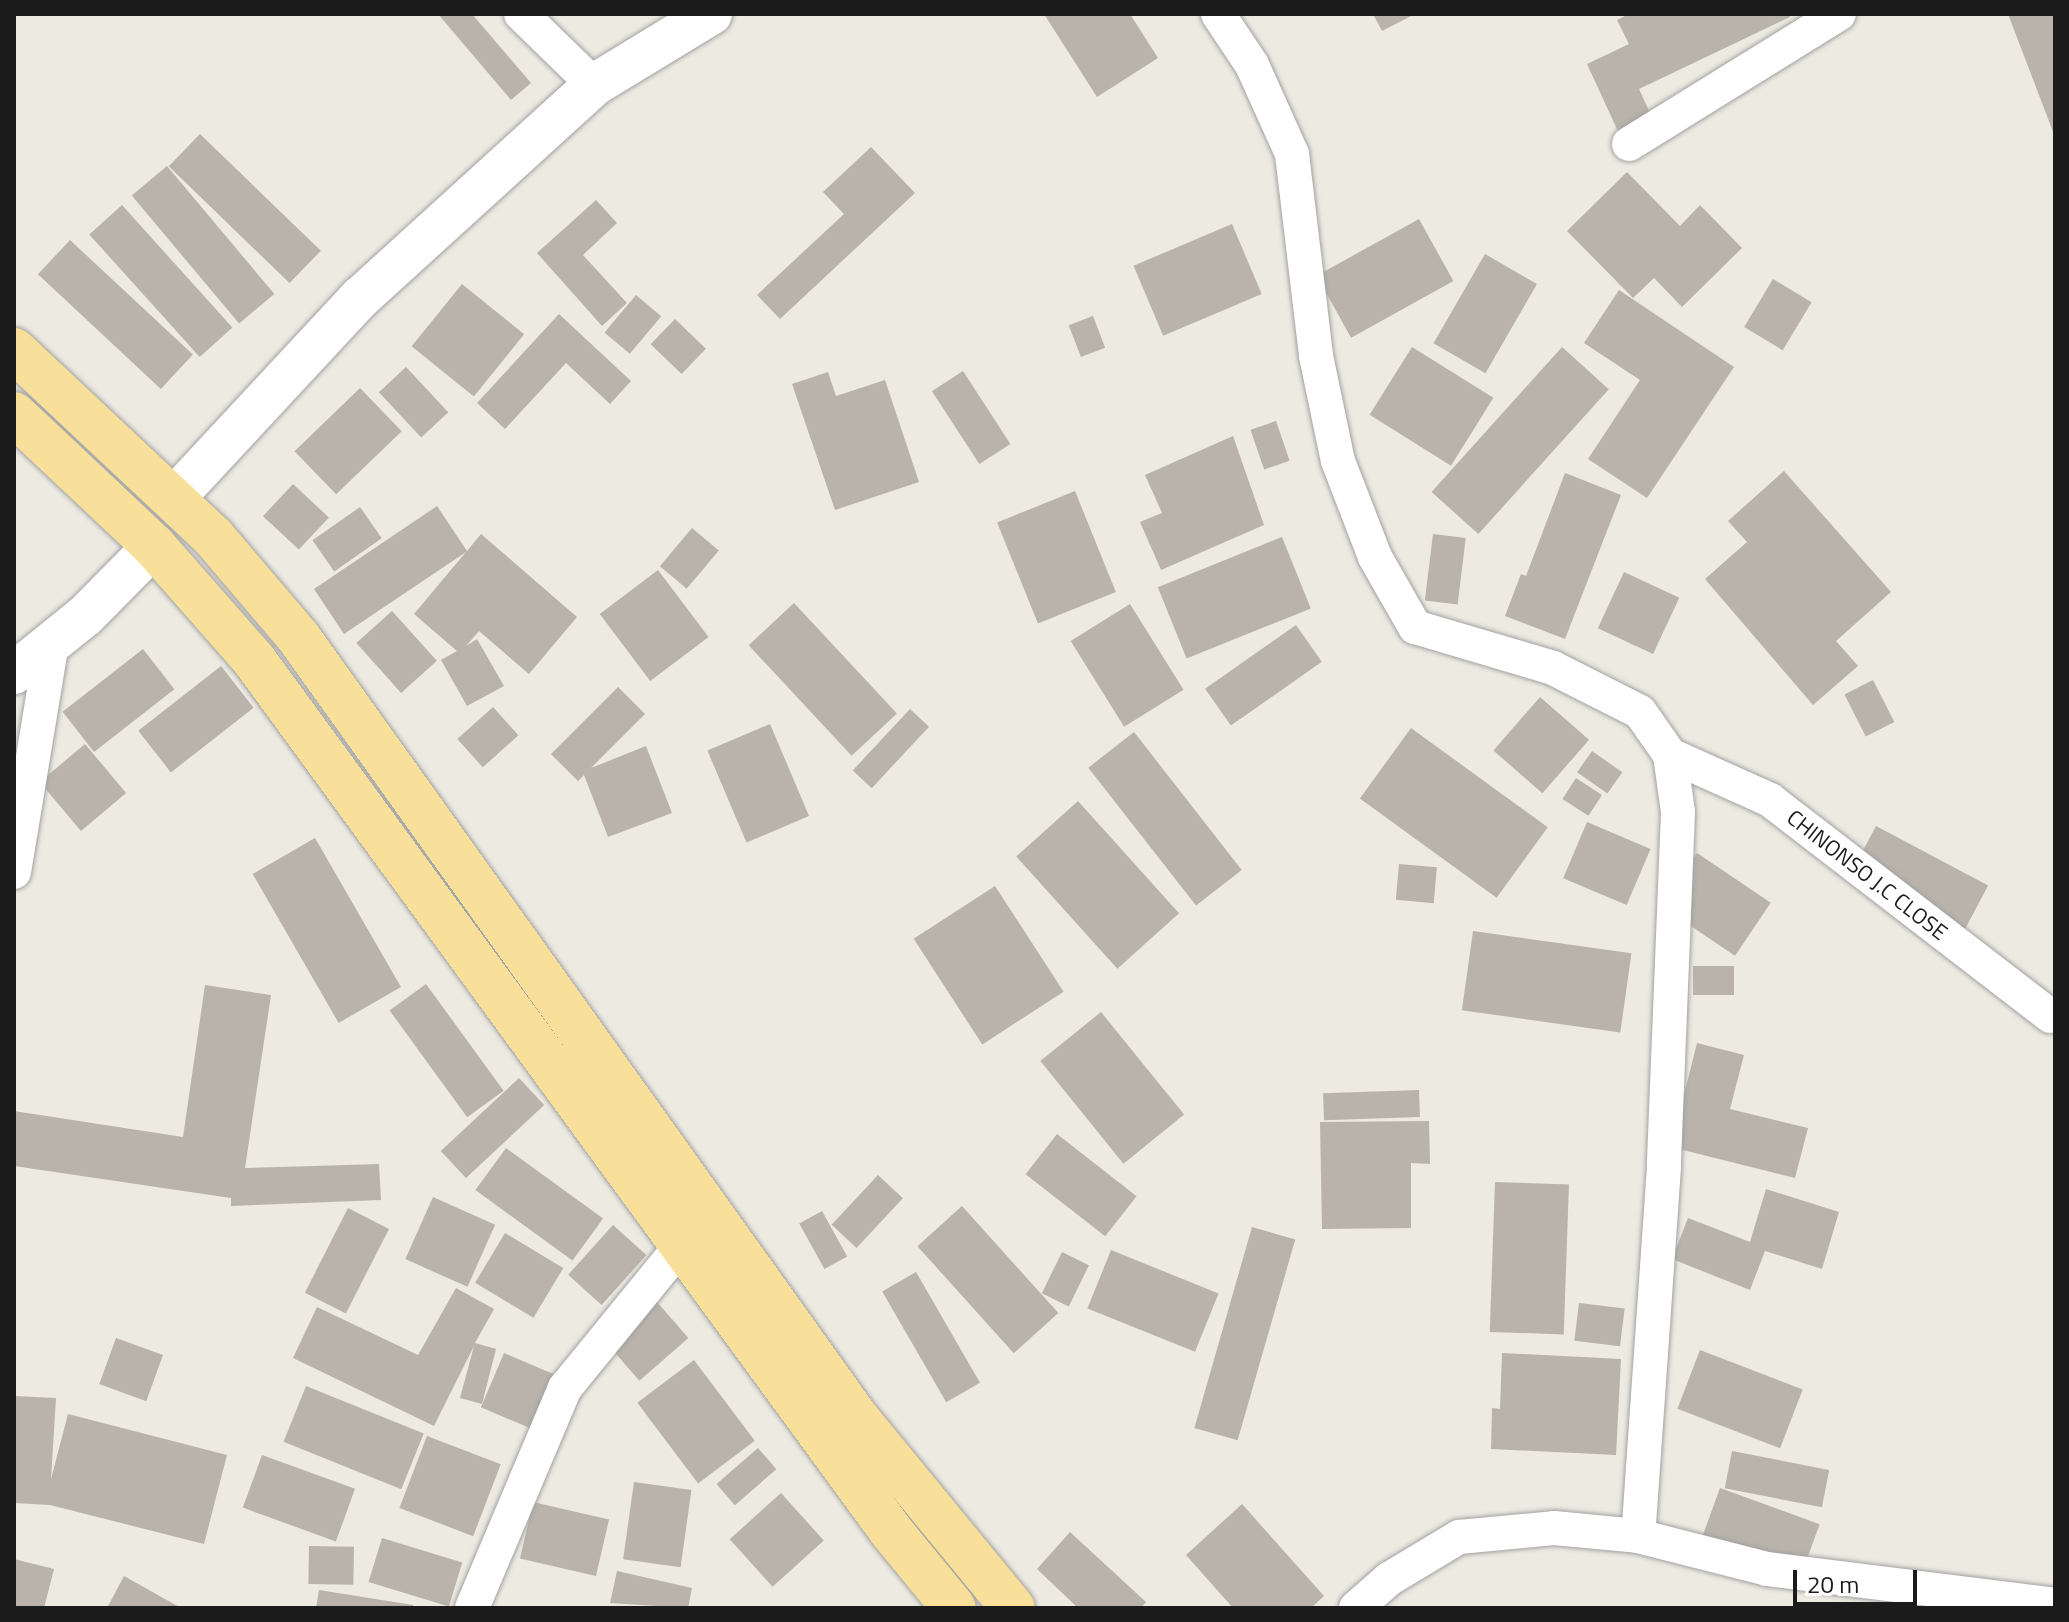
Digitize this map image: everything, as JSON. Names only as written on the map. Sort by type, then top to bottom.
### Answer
[{"type":"main road","points":[[14,350],[214,538],[299,638],[856,1417],[1013,1608]]},
{"type":"main road","points":[[14,414],[154,546],[254,660],[891,1531],[954,1608]]},
{"type":"street","points":[[521,14],[594,85]]},
{"type":"street","points":[[173,499],[360,298],[594,85],[711,14]]},
{"type":"street","points":[[1218,14],[1252,65],[1292,154],[1316,356],[1338,461],[1375,557],[1415,627],[1553,668],[1640,712],[1670,755],[1678,812],[1664,1167],[1638,1536]]},
{"type":"street","points":[[1629,144],[1839,14]]},
{"type":"street","points":[[14,673],[52,642],[154,546]]},
{"type":"street","points":[[14,872],[52,642]]},
{"type":"street","name":"CHINONSO J.C CLOSE","points":[[1670,755],[1770,800],[2050,1016]]},
{"type":"street","points":[[472,1608],[565,1388],[681,1246]]},
{"type":"street","points":[[1356,1608],[1389,1579],[1459,1537],[1554,1528],[1638,1536],[1767,1569],[2055,1605]]},
{"type":"building","points":[[438,14],[472,14],[531,83],[511,100]]},
{"type":"building","points":[[1044,14],[1130,14],[1158,58],[1097,97]]},
{"type":"building","points":[[1373,14],[1415,14],[1382,31]]},
{"type":"building","points":[[1629,14],[1789,14],[1790,17],[1639,89],[1655,124],[1622,140],[1587,64],[1629,44],[1617,20]]},
{"type":"building","points":[[2008,14],[2055,14],[2055,137]]},
{"type":"building","points":[[200,134],[321,251],[290,283],[169,166]]},
{"type":"building","points":[[871,147],[915,193],[780,319],[757,295],[844,214],[823,192]]},
{"type":"building","points":[[167,166],[274,294],[239,323],[132,196]]},
{"type":"building","points":[[1627,172],[1680,226],[1700,205],[1742,248],[1682,307],[1654,278],[1633,298],[1567,231]]},
{"type":"building","points":[[596,200],[617,223],[583,255],[627,303],[602,326],[537,253]]},
{"type":"building","points":[[122,205],[232,328],[200,357],[89,234]]},
{"type":"building","points":[[1419,219],[1453,281],[1351,338],[1317,276]]},
{"type":"building","points":[[1232,224],[1262,294],[1163,336],[1134,266]]},
{"type":"building","points":[[70,240],[193,355],[161,389],[38,274]]},
{"type":"building","points":[[1485,254],[1537,284],[1485,373],[1434,343]]},
{"type":"building","points":[[1773,279],[1812,302],[1783,350],[1744,327]]},
{"type":"building","points":[[462,284],[524,334],[474,397],[412,346]]},
{"type":"building","points":[[1619,290],[1734,367],[1647,498],[1588,459],[1640,380],[1584,343]]},
{"type":"building","points":[[636,295],[661,316],[630,354],[605,333]]},
{"type":"building","points":[[559,314],[631,381],[610,404],[566,363],[505,429],[477,403]]},
{"type":"building","points":[[1093,316],[1105,348],[1081,357],[1069,325]]},
{"type":"building","points":[[675,319],[706,349],[682,374],[651,344]]},
{"type":"building","points":[[1412,347],[1493,398],[1451,466],[1370,415]]},
{"type":"building","points":[[1562,347],[1609,389],[1478,534],[1432,492]]},
{"type":"building","points":[[406,367],[448,412],[421,438],[379,392]]},
{"type":"building","points":[[963,371],[1010,444],[979,464],[932,391]]},
{"type":"building","points":[[828,372],[836,396],[885,380],[919,482],[835,510],[792,384]]},
{"type":"building","points":[[360,388],[402,431],[336,494],[295,451]]},
{"type":"building","points":[[1276,421],[1290,461],[1264,470],[1250,430]]},
{"type":"building","points":[[1233,436],[1264,525],[1161,570],[1140,522],[1162,513],[1145,475]]},
{"type":"building","points":[[1784,471],[1891,592],[1836,641],[1858,666],[1813,705],[1705,579],[1747,542],[1728,521]]},
{"type":"building","points":[[1565,473],[1621,495],[1565,639],[1505,616],[1521,574],[1526,576]]},
{"type":"building","points":[[293,484],[329,517],[299,550],[263,516]]},
{"type":"building","points":[[1075,491],[1116,592],[1038,624],[997,522]]},
{"type":"building","points":[[437,506],[467,551],[481,534],[577,617],[529,674],[479,631],[466,646],[477,639],[504,686],[467,706],[441,660],[457,651],[414,614],[466,552],[344,634],[314,589]]},
{"type":"building","points":[[360,507],[382,538],[334,571],[312,540]]},
{"type":"building","points":[[692,528],[719,550],[687,589],[660,566]]},
{"type":"building","points":[[1433,534],[1466,538],[1458,605],[1425,601]]},
{"type":"building","points":[[1282,537],[1311,608],[1187,659],[1158,587]]},
{"type":"building","points":[[658,570],[709,637],[650,681],[600,614]]},
{"type":"building","points":[[1624,572],[1679,598],[1653,654],[1598,628]]},
{"type":"building","points":[[794,603],[897,713],[852,756],[749,645]]},
{"type":"building","points":[[1130,604],[1184,690],[1124,727],[1071,641]]},
{"type":"building","points":[[392,611],[437,661],[401,693],[356,643]]},
{"type":"building","points":[[1296,625],[1322,662],[1231,726],[1205,689]]},
{"type":"building","points":[[143,649],[174,689],[94,752],[63,712]]},
{"type":"building","points":[[221,666],[254,708],[171,772],[138,731]]},
{"type":"building","points":[[1873,680],[1894,722],[1866,736],[1844,695]]},
{"type":"building","points":[[618,687],[645,714],[591,768],[646,746],[672,813],[608,837],[584,775],[578,781],[551,754]]},
{"type":"building","points":[[1540,697],[1589,740],[1542,793],[1493,751]]},
{"type":"building","points":[[493,707],[518,735],[483,767],[457,739]]},
{"type":"building","points":[[910,709],[929,727],[872,788],[853,770]]},
{"type":"building","points":[[770,724],[809,816],[746,843],[707,751]]},
{"type":"building","points":[[1411,728],[1548,827],[1497,898],[1360,798]]},
{"type":"building","points":[[1134,732],[1242,870],[1196,906],[1088,768]]},
{"type":"building","points":[[85,744],[126,793],[81,831],[40,782]]},
{"type":"building","points":[[1592,751],[1622,772],[1607,794],[1577,772]]},
{"type":"building","points":[[1576,778],[1602,795],[1588,816],[1562,799]]},
{"type":"building","points":[[1078,801],[1179,913],[1117,969],[1016,857]]},
{"type":"building","points":[[1587,822],[1651,849],[1627,905],[1563,878]]},
{"type":"building","points":[[1876,826],[1988,886],[1965,930],[1853,870]]},
{"type":"building","points":[[315,838],[401,987],[339,1023],[253,874]]},
{"type":"building","points":[[1697,853],[1771,903],[1735,956],[1661,906]]},
{"type":"building","points":[[1399,864],[1437,867],[1434,903],[1396,900]]},
{"type":"building","points":[[995,886],[1064,992],[982,1045],[914,939]]},
{"type":"building","points":[[1473,931],[1631,953],[1620,1032],[1462,1010]]},
{"type":"building","points":[[1693,966],[1734,966],[1734,995],[1693,995]]},
{"type":"building","points":[[426,984],[504,1091],[467,1117],[390,1010]]},
{"type":"building","points":[[205,985],[271,995],[245,1168],[379,1164],[381,1200],[231,1206],[231,1198],[14,1166],[14,1111],[183,1137]]},
{"type":"building","points":[[1101,1012],[1184,1115],[1123,1164],[1040,1061]]},
{"type":"building","points":[[1697,1043],[1744,1055],[1730,1109],[1808,1128],[1795,1178],[1671,1147]]},
{"type":"building","points":[[519,1078],[544,1105],[466,1178],[441,1151]]},
{"type":"building","points":[[1419,1090],[1420,1117],[1324,1120],[1323,1093]]},
{"type":"building","points":[[1429,1121],[1430,1164],[1411,1163],[1411,1228],[1322,1229],[1320,1122]]},
{"type":"building","points":[[1057,1134],[1137,1196],[1105,1236],[1026,1174]]},
{"type":"building","points":[[506,1148],[603,1219],[573,1261],[475,1190]]},
{"type":"building","points":[[878,1175],[903,1198],[856,1248],[832,1225]]},
{"type":"building","points":[[1495,1182],[1569,1185],[1564,1334],[1490,1332]]},
{"type":"building","points":[[1766,1189],[1839,1212],[1822,1269],[1765,1251],[1750,1290],[1672,1259],[1688,1218],[1750,1242]]},
{"type":"building","points":[[433,1197],[495,1225],[467,1287],[405,1259]]},
{"type":"building","points":[[962,1206],[1058,1313],[1014,1353],[917,1246]]},
{"type":"building","points":[[348,1208],[389,1229],[346,1314],[305,1293]]},
{"type":"building","points":[[822,1211],[847,1256],[824,1269],[799,1224]]},
{"type":"building","points":[[613,1225],[646,1255],[602,1305],[568,1275]]},
{"type":"building","points":[[1252,1227],[1295,1239],[1238,1440],[1194,1428]]},
{"type":"building","points":[[505,1233],[563,1268],[533,1318],[475,1283]]},
{"type":"building","points":[[1111,1250],[1219,1293],[1195,1352],[1087,1308]]},
{"type":"building","points":[[1062,1252],[1089,1265],[1069,1306],[1042,1293]]},
{"type":"building","points":[[916,1272],[980,1383],[946,1402],[882,1292]]},
{"type":"building","points":[[456,1288],[494,1309],[475,1343],[496,1349],[482,1404],[460,1398],[474,1346],[434,1426],[293,1358],[317,1307],[418,1355]]},
{"type":"building","points":[[651,1295],[688,1338],[639,1381],[602,1338]]},
{"type":"building","points":[[1579,1303],[1625,1309],[1620,1346],[1574,1341]]},
{"type":"building","points":[[116,1338],[163,1355],[146,1401],[99,1384]]},
{"type":"building","points":[[1700,1350],[1803,1389],[1780,1448],[1677,1409]]},
{"type":"building","points":[[504,1353],[557,1376],[534,1430],[481,1407]]},
{"type":"building","points":[[1502,1353],[1621,1359],[1616,1455],[1491,1449],[1492,1408],[1500,1409]]},
{"type":"building","points":[[694,1360],[755,1441],[698,1483],[637,1403]]},
{"type":"building","points":[[306,1386],[424,1434],[401,1489],[284,1442]]},
{"type":"building","points":[[14,1396],[56,1398],[51,1479],[68,1414],[227,1455],[204,1544],[50,1505],[14,1503]]},
{"type":"building","points":[[427,1436],[501,1464],[473,1536],[399,1508]]},
{"type":"building","points":[[758,1448],[776,1469],[735,1505],[716,1484]]},
{"type":"building","points":[[1732,1451],[1829,1470],[1822,1507],[1725,1488]]},
{"type":"building","points":[[262,1455],[355,1489],[336,1541],[243,1508]]},
{"type":"building","points":[[634,1482],[691,1490],[681,1567],[623,1559]]},
{"type":"building","points":[[1720,1488],[1820,1524],[1799,1580],[1700,1543]]},
{"type":"building","points":[[781,1493],[824,1541],[773,1587],[730,1539]]},
{"type":"building","points":[[533,1502],[609,1520],[596,1576],[520,1559]]},
{"type":"building","points":[[1242,1504],[1324,1596],[1311,1608],[1233,1608],[1186,1555]]},
{"type":"building","points":[[1070,1532],[1146,1602],[1141,1608],[1078,1608],[1037,1569]]},
{"type":"building","points":[[382,1538],[462,1563],[449,1607],[369,1582]]},
{"type":"building","points":[[309,1546],[354,1547],[353,1585],[308,1584]]},
{"type":"building","points":[[14,1559],[54,1569],[44,1608],[14,1608]]},
{"type":"building","points":[[617,1571],[692,1588],[688,1608],[610,1603]]},
{"type":"building","points":[[124,1576],[181,1608],[107,1608]]},
{"type":"building","points":[[319,1590],[413,1605],[413,1608],[316,1608]]}]
